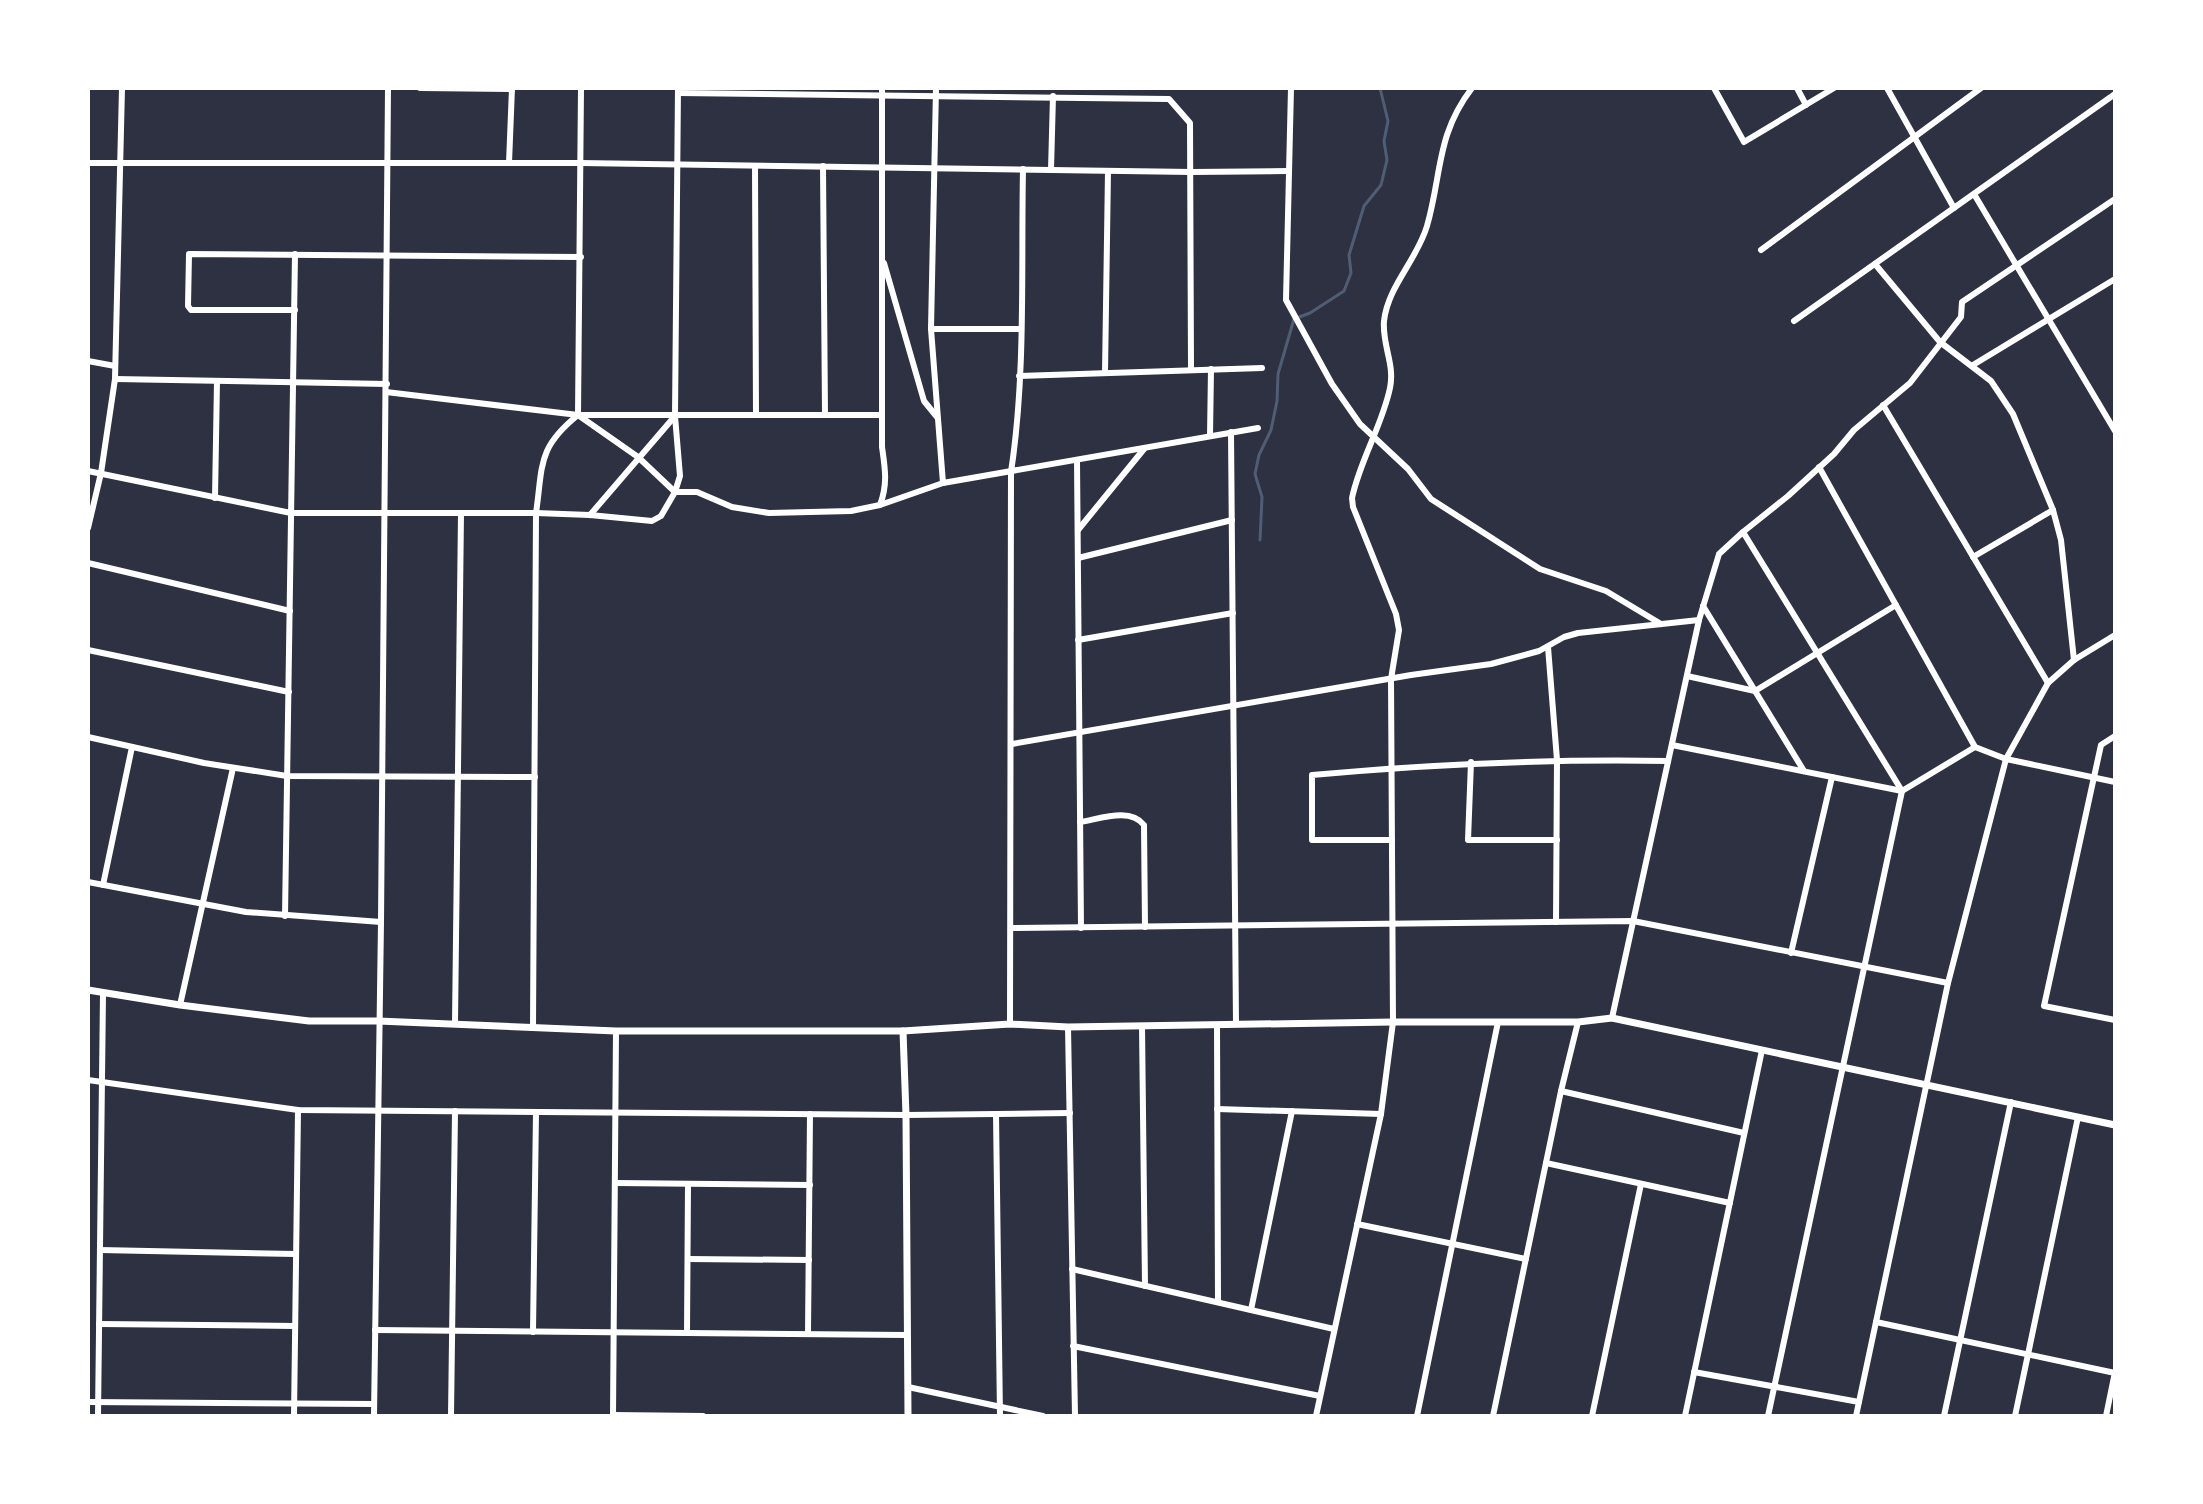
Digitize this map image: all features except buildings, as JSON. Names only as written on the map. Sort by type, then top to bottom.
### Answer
[{"type":"street","points":[[88,528],[101,473],[115,379],[122,88]]},
{"type":"street","points":[[374,1416],[388,88]]},
{"type":"street","points":[[420,88],[512,88],[509,163]]},
{"type":"street","points":[[533,1028],[536,513],[547,447],[557,432],[578,415],[581,88]]},
{"type":"street","points":[[880,505],[886,489],[882,447],[882,88]]},
{"type":"street","points":[[936,88],[931,329],[943,483]]},
{"type":"street","points":[[1112,98],[1113,88]]},
{"type":"street","points":[[1291,88],[1286,300],[1332,384],[1360,424],[1408,469],[1431,499],[1540,569],[1606,591],[1661,624]]},
{"type":"street","points":[[1316,1416],[1381,1114],[1393,1022],[1391,679],[1398,623],[1352,498],[1392,378],[1392,364],[1384,337],[1387,307],[1426,228],[1448,127],[1472,88]]},
{"type":"street","points":[[1714,88],[1744,142],[1834,88]]},
{"type":"street","points":[[1797,88],[1806,105]]},
{"type":"street","points":[[1887,88],[1954,208]]},
{"type":"street","points":[[1761,250],[1981,88]]},
{"type":"street","points":[[88,471],[291,513],[536,513],[652,521],[661,516],[680,476],[675,416],[678,90],[882,97],[1026,92],[1053,96],[1169,99],[1190,123],[1191,369]]},
{"type":"street","points":[[1794,321],[2115,94]]},
{"type":"street","points":[[1051,170],[1053,96]]},
{"type":"street","points":[[88,163],[580,163],[1288,171]]},
{"type":"street","points":[[755,166],[756,415]]},
{"type":"street","points":[[823,166],[825,415]]},
{"type":"street","points":[[1010,1024],[1011,472],[1019,376],[1023,169]]},
{"type":"street","points":[[1105,373],[1108,171]]},
{"type":"street","points":[[1974,194],[2115,431]]},
{"type":"street","points":[[1612,1018],[1699,620],[1719,554],[1788,496],[1910,383],[1961,317],[1962,302],[2115,199]]},
{"type":"street","points":[[295,310],[191,310],[188,306],[189,254],[581,257]]},
{"type":"street","points":[[285,916],[295,254]]},
{"type":"street","points":[[882,255],[924,401],[938,419]]},
{"type":"street","points":[[1875,264],[1940,342],[1991,381],[2013,414],[2053,510],[2062,548],[2074,660]]},
{"type":"street","points":[[1973,365],[2112,280],[2115,290]]},
{"type":"street","points":[[931,329],[1020,329]]},
{"type":"street","points":[[88,361],[115,366]]},
{"type":"street","points":[[1019,376],[1262,368]]},
{"type":"street","points":[[1210,436],[1211,369]]},
{"type":"street","points":[[115,379],[387,384]]},
{"type":"street","points":[[215,498],[217,381]]},
{"type":"street","points":[[386,392],[578,415],[882,415]]},
{"type":"street","points":[[1883,405],[2048,683]]},
{"type":"street","points":[[578,415],[638,457],[675,492],[697,492],[732,507],[769,513],[851,511],[880,505],[943,483],[1258,428]]},
{"type":"street","points":[[590,515],[675,416]]},
{"type":"street","points":[[1231,432],[1236,1024]]},
{"type":"street","points":[[1078,530],[1145,448]]},
{"type":"street","points":[[1077,460],[1081,928]]},
{"type":"street","points":[[1819,467],[1975,747],[2006,759],[2115,782]]},
{"type":"street","points":[[1973,557],[2053,510]]},
{"type":"street","points":[[455,1024],[461,513]]},
{"type":"street","points":[[1078,558],[1232,520]]},
{"type":"street","points":[[1743,532],[1902,791],[1768,1416]]},
{"type":"street","points":[[88,563],[290,611]]},
{"type":"street","points":[[1687,676],[1755,691],[1896,605]]},
{"type":"street","points":[[1703,606],[1804,771]]},
{"type":"street","points":[[1078,640],[1233,613]]},
{"type":"street","points":[[1012,744],[1491,664],[1548,647],[1578,633],[1699,620]]},
{"type":"street","points":[[1856,1416],[1948,983],[2006,759],[2048,683],[2074,660],[2115,635]]},
{"type":"street","points":[[1548,647],[1557,760],[1556,922]]},
{"type":"street","points":[[88,650],[289,692]]},
{"type":"street","points":[[2115,736],[2101,745],[2044,1006],[2115,1020]]},
{"type":"street","points":[[88,737],[233,768],[287,776],[535,777]]},
{"type":"street","points":[[1672,745],[1902,791],[1975,747]]},
{"type":"street","points":[[103,885],[132,747]]},
{"type":"street","points":[[1392,840],[1312,840],[1312,775],[1471,762],[1668,761]]},
{"type":"street","points":[[1471,762],[1468,840],[1557,840]]},
{"type":"street","points":[[180,1005],[233,768]]},
{"type":"street","points":[[1791,953],[1832,777]]},
{"type":"street","points":[[1080,822],[1130,815],[1144,825],[1145,927]]},
{"type":"street","points":[[88,882],[285,916],[381,922]]},
{"type":"street","points":[[1011,928],[1633,921],[1948,983]]},
{"type":"street","points":[[88,990],[309,1021],[616,1031],[903,1031],[1010,1024],[1068,1027],[1217,1026],[1578,1022],[1612,1018],[2115,1125]]},
{"type":"street","points":[[98,1416],[103,994]]},
{"type":"street","points":[[1417,1416],[1498,1022]]},
{"type":"street","points":[[1493,1416],[1578,1022]]},
{"type":"street","points":[[1142,1026],[1145,1286]]},
{"type":"street","points":[[1217,1026],[1218,1302]]},
{"type":"street","points":[[1068,1027],[1075,1416]]},
{"type":"street","points":[[616,1031],[613,1416],[703,1416]]},
{"type":"street","points":[[903,1031],[908,1416]]},
{"type":"street","points":[[1685,1416],[1762,1050]]},
{"type":"street","points":[[88,1080],[298,1110],[906,1115],[1070,1113]]},
{"type":"street","points":[[1561,1091],[1744,1133]]},
{"type":"street","points":[[1944,1416],[2011,1102]]},
{"type":"street","points":[[1217,1109],[1381,1114]]},
{"type":"street","points":[[294,1416],[298,1110]]},
{"type":"street","points":[[451,1416],[455,1111]]},
{"type":"street","points":[[1251,1310],[1292,1111]]},
{"type":"street","points":[[533,1332],[536,1112]]},
{"type":"street","points":[[808,1334],[810,1114]]},
{"type":"street","points":[[996,1114],[1000,1416]]},
{"type":"street","points":[[2015,1416],[2078,1117]]},
{"type":"street","points":[[1546,1163],[1730,1203]]},
{"type":"street","points":[[615,1183],[810,1185]]},
{"type":"street","points":[[687,1333],[688,1184]]},
{"type":"street","points":[[1592,1416],[1641,1184]]},
{"type":"street","points":[[1357,1224],[1526,1259]]},
{"type":"street","points":[[100,1250],[296,1254]]},
{"type":"street","points":[[688,1259],[809,1260]]},
{"type":"street","points":[[1072,1269],[1334,1329]]},
{"type":"street","points":[[1876,1322],[2115,1373],[2106,1416]]},
{"type":"street","points":[[99,1324],[295,1326]]},
{"type":"street","points":[[375,1330],[907,1335]]},
{"type":"street","points":[[1073,1346],[1320,1396]]},
{"type":"street","points":[[1694,1372],[1859,1402]]},
{"type":"street","points":[[908,1387],[1043,1416]]},
{"type":"street","points":[[88,1402],[374,1404]]},
{"type":"waterway","points":[[1260,540],[1262,497],[1255,474],[1259,455],[1271,430],[1278,374],[1294,319],[1310,313],[1344,291],[1351,273],[1349,255],[1364,206],[1381,185],[1387,160],[1384,141],[1388,121],[1380,88]]}]
